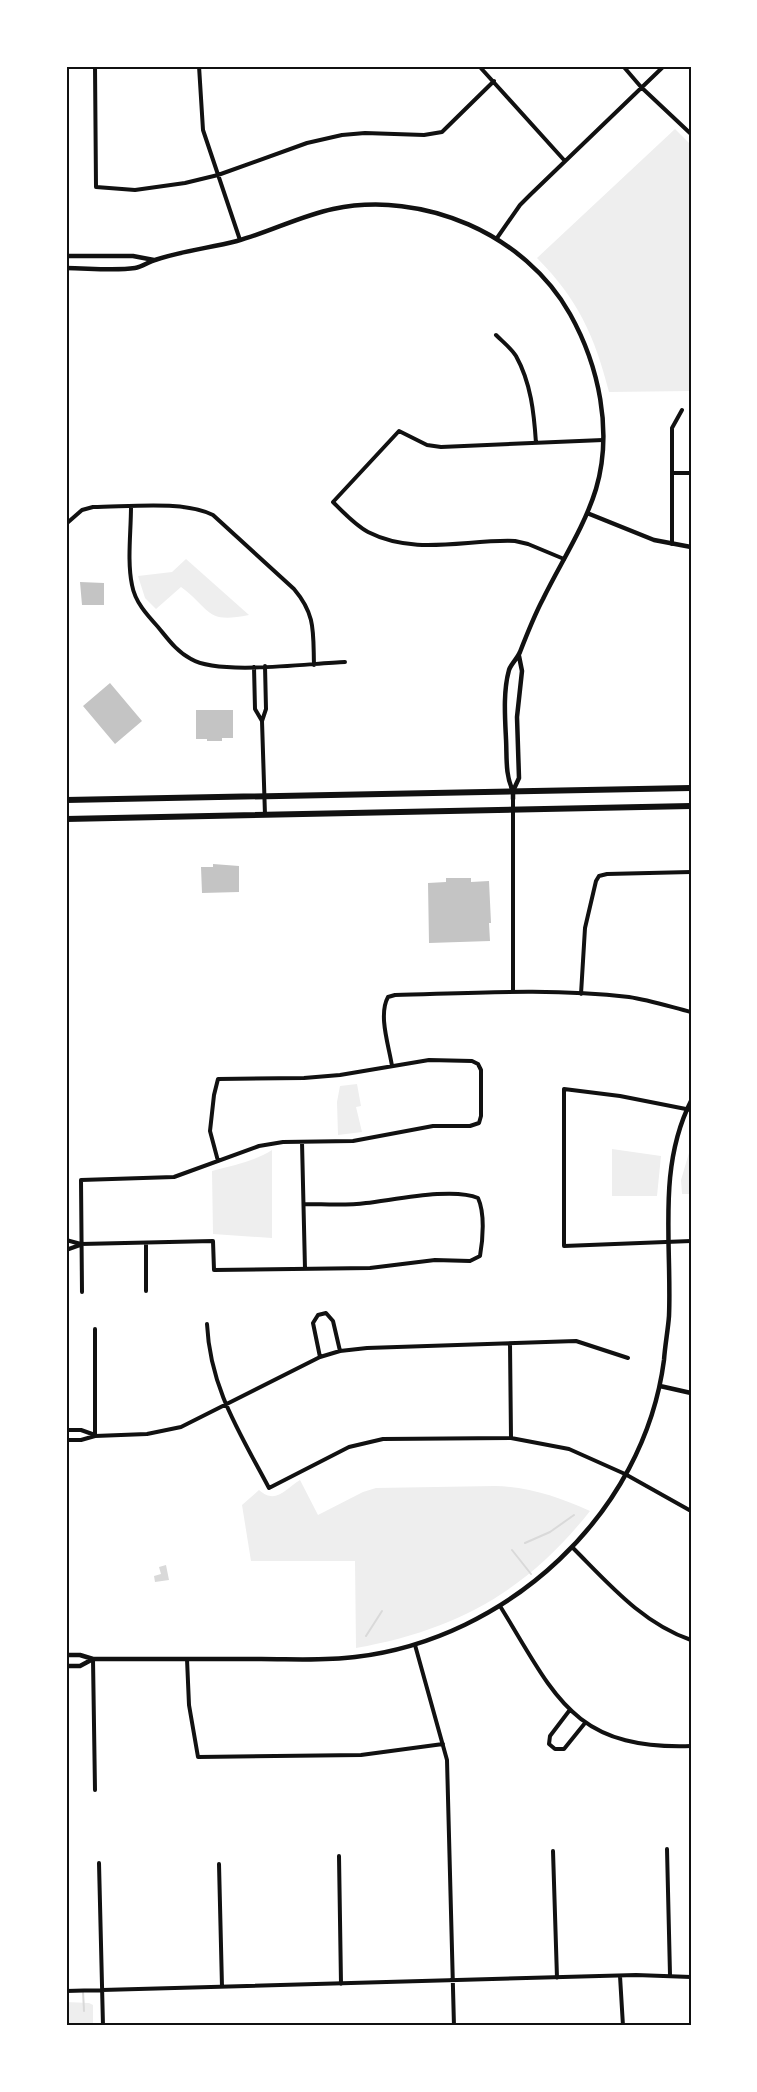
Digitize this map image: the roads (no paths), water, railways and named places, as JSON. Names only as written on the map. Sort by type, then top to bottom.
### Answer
[{"type":"main road","points":[[66,800],[691,788]]},
{"type":"main road","points":[[66,819],[691,806]]},
{"type":"street","points":[[95,66],[96,187],[135,190],[169,186],[218,175],[307,143],[342,135],[365,133],[424,135],[442,132],[494,81]]},
{"type":"street","points":[[199,66],[202,130],[240,240]]},
{"type":"street","points":[[479,66],[564,160]]},
{"type":"street","points":[[623,66],[641,87],[691,134]]},
{"type":"street","points":[[497,238],[520,205],[564,160],[664,66]]},
{"type":"street","points":[[66,268],[136,268],[154,260],[240,240],[314,214],[347,206],[388,205],[431,211],[466,223],[497,238],[541,276],[567,309],[588,350],[599,390],[603,440],[599,476],[587,513],[542,600],[519,656],[510,668],[506,705],[507,779],[513,791]]},
{"type":"street","points":[[66,256],[133,256],[154,260]]},
{"type":"street","points":[[496,335],[515,354],[525,376],[534,404],[536,443]]},
{"type":"street","points":[[672,545],[672,428],[682,410]]},
{"type":"street","points":[[564,559],[515,541],[426,545],[398,543],[368,531],[333,502],[399,430],[427,445],[441,447],[603,440]]},
{"type":"street","points":[[673,473],[691,473]]},
{"type":"street","points":[[66,524],[82,510],[93,507],[191,507],[203,510],[219,520],[305,602],[312,621],[314,665]]},
{"type":"street","points":[[131,507],[131,579],[134,595],[144,611],[176,649],[191,660],[211,666],[314,665],[345,662]]},
{"type":"street","points":[[587,513],[672,545],[691,547]]},
{"type":"street","points":[[513,991],[513,791],[519,778],[518,709],[522,671],[519,656]]},
{"type":"street","points":[[254,666],[255,709],[262,721]]},
{"type":"street","points":[[265,666],[266,709],[262,721],[265,814]]},
{"type":"street","points":[[581,994],[585,928],[599,876],[691,872]]},
{"type":"street","points":[[392,1066],[384,1020],[384,1004],[388,997],[395,994],[513,991],[581,994],[631,998],[691,1012]]},
{"type":"street","points":[[82,1292],[81,1180],[174,1177],[260,1146],[283,1142],[353,1141],[433,1126],[470,1126],[479,1123],[481,1116],[481,1070],[478,1064],[472,1061],[429,1060],[340,1075],[304,1078],[218,1079],[210,1131],[218,1161]]},
{"type":"street","points":[[689,1110],[620,1096],[564,1089],[564,1246],[691,1241]]},
{"type":"street","points":[[66,1655],[80,1655],[93,1659],[327,1659],[368,1655],[415,1645],[466,1625],[500,1606],[573,1548],[599,1517],[625,1474],[648,1425],[660,1386],[669,1316],[668,1197],[675,1146],[691,1101]]},
{"type":"street","points":[[302,1142],[305,1269]]},
{"type":"street","points":[[66,1240],[81,1244],[213,1240],[214,1270],[370,1268],[435,1260],[470,1261],[480,1256],[482,1246],[481,1205],[478,1198],[470,1194],[427,1195],[364,1204],[304,1204]]},
{"type":"street","points":[[146,1243],[146,1291]]},
{"type":"street","points":[[66,1250],[81,1244]]},
{"type":"street","points":[[320,1357],[313,1323],[318,1315],[326,1313],[333,1320],[340,1351]]},
{"type":"street","points":[[207,1324],[212,1368],[225,1406],[269,1488],[349,1447],[383,1439],[512,1438],[569,1449],[625,1474],[691,1511]]},
{"type":"street","points":[[95,1329],[95,1436]]},
{"type":"street","points":[[66,1440],[171,1430],[192,1423],[320,1357],[340,1351],[367,1348],[576,1341],[628,1358]]},
{"type":"street","points":[[510,1344],[512,1438]]},
{"type":"street","points":[[660,1386],[691,1393]]},
{"type":"street","points":[[66,1430],[81,1430],[95,1436]]},
{"type":"street","points":[[573,1548],[628,1603],[656,1624],[691,1640]]},
{"type":"street","points":[[500,1606],[552,1690],[569,1711],[585,1723],[603,1733],[638,1744],[665,1747],[691,1746]]},
{"type":"street","points":[[415,1645],[444,1744],[448,1776],[454,2026]]},
{"type":"street","points":[[66,1666],[80,1666],[93,1659]]},
{"type":"street","points":[[93,1659],[95,1790]]},
{"type":"street","points":[[187,1659],[188,1696],[198,1757],[361,1755],[444,1744]]},
{"type":"street","points":[[569,1711],[550,1736],[549,1744],[555,1749],[564,1749],[585,1723]]},
{"type":"street","points":[[667,1849],[670,1975]]},
{"type":"street","points":[[553,1851],[557,1978]]},
{"type":"street","points":[[339,1856],[341,1984]]},
{"type":"street","points":[[99,1863],[103,2026]]},
{"type":"street","points":[[219,1864],[222,1987]]},
{"type":"street","points":[[620,1976],[623,2026]]},
{"type":"street","points":[[66,1991],[620,1976],[691,1977]]},
{"type":"waterway","points":[[525,1543],[550,1532],[574,1515]]},
{"type":"waterway","points":[[512,1550],[531,1574]]},
{"type":"waterway","points":[[366,1636],[382,1611]]},
{"type":"waterway","points":[[83,1991],[84,2011]]}]
